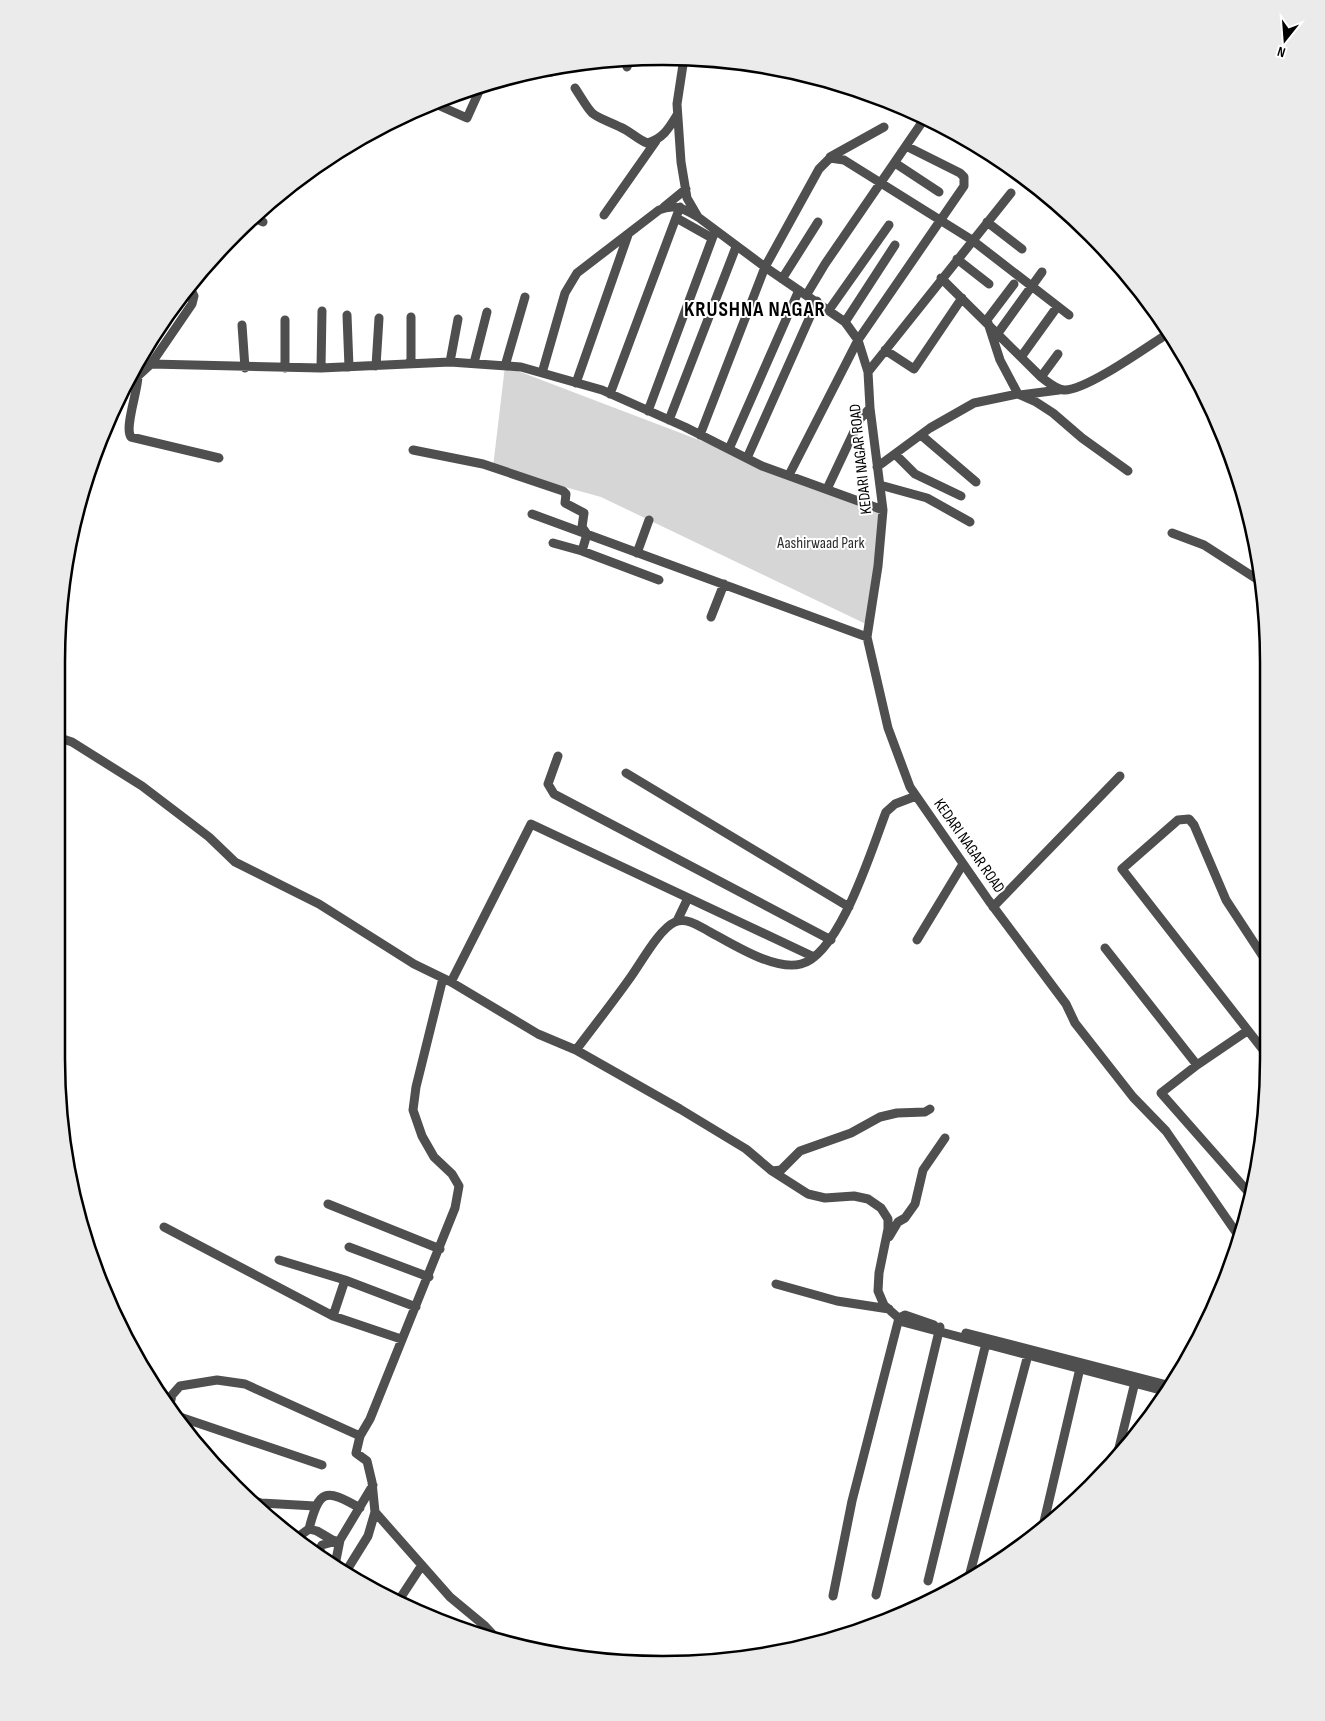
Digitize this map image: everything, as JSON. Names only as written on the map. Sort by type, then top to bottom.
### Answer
[{"type":"street","name":"KEDARI NAGAR ROAD","points":[[683,66],[677,104],[678,115],[687,198],[698,217],[713,235],[736,247],[845,322],[858,340],[868,372],[870,408],[883,510],[878,566],[867,637],[888,728],[910,787],[993,907],[1066,1004],[1075,1023],[1133,1097],[1166,1131],[1235,1230]]},
{"type":"street","points":[[575,88],[587,110],[593,116],[621,127],[638,140],[647,143],[656,141]]},
{"type":"street","points":[[442,107],[467,118],[478,95]]},
{"type":"street","points":[[604,215],[656,141],[665,133],[678,115]]},
{"type":"street","points":[[730,449],[803,292],[881,185],[921,124]]},
{"type":"street","points":[[700,435],[765,267],[819,169],[830,158],[884,127]]},
{"type":"street","points":[[789,475],[858,340],[964,186],[964,177],[906,146]]},
{"type":"street","points":[[830,158],[844,160],[881,185],[972,240],[1069,315]]},
{"type":"street","points":[[895,163],[938,192]]},
{"type":"street","points":[[542,373],[566,293],[577,273],[686,189]]},
{"type":"street","points":[[868,372],[941,278],[1011,193]]},
{"type":"street","points":[[659,210],[669,206],[680,207],[698,217]]},
{"type":"street","points":[[610,394],[680,207]]},
{"type":"street","points":[[648,411],[713,235],[680,220]]},
{"type":"street","points":[[782,279],[818,222]]},
{"type":"street","points":[[987,222],[1022,249]]},
{"type":"street","points":[[829,310],[889,225]]},
{"type":"street","points":[[576,383],[628,235]]},
{"type":"street","points":[[845,322],[895,245]]},
{"type":"street","points":[[669,420],[736,247]]},
{"type":"street","points":[[957,259],[989,284]]},
{"type":"street","points":[[998,333],[1042,272]]},
{"type":"street","points":[[941,278],[1041,377],[1054,387],[1061,389]]},
{"type":"street","points":[[987,322],[1014,284]]},
{"type":"street","points":[[141,371],[151,364],[192,304],[194,296],[193,294]]},
{"type":"street","points":[[505,366],[525,297]]},
{"type":"street","points":[[885,350],[914,370],[962,298]]},
{"type":"street","points":[[747,458],[817,301]]},
{"type":"street","points":[[1021,357],[1057,307]]},
{"type":"street","points":[[321,368],[322,311]]},
{"type":"street","points":[[474,364],[487,312]]},
{"type":"street","points":[[348,315],[349,366]]},
{"type":"street","points":[[411,317],[411,363]]},
{"type":"street","points":[[376,366],[379,318]]},
{"type":"street","points":[[450,362],[458,319]]},
{"type":"street","points":[[285,320],[285,368]]},
{"type":"street","points":[[987,322],[1000,360],[1019,395],[1036,402],[1053,413],[1082,438],[1128,471]]},
{"type":"street","points":[[242,325],[245,368]]},
{"type":"street","points":[[877,467],[942,420],[974,403],[1081,387],[1163,337]]},
{"type":"street","points":[[1041,377],[1058,354]]},
{"type":"street","points":[[151,364],[245,368],[321,368],[450,362],[505,366],[542,373],[610,394],[747,458],[883,510]]},
{"type":"street","points":[[135,383],[136,394],[128,428],[131,437],[218,458]]},
{"type":"street","points":[[827,489],[860,419],[870,408]]},
{"type":"street","points":[[921,435],[976,482]]},
{"type":"street","points":[[413,450],[483,464],[563,490],[566,494],[565,503],[584,513],[582,527],[587,534]]},
{"type":"street","points":[[896,454],[915,474],[961,496]]},
{"type":"street","points":[[880,484],[927,498],[970,522]]},
{"type":"street","points":[[532,514],[867,637]]},
{"type":"street","points":[[637,552],[649,520]]},
{"type":"street","points":[[1172,533],[1204,545],[1254,576]]},
{"type":"street","points":[[582,551],[587,534]]},
{"type":"street","points":[[553,543],[582,551],[659,580]]},
{"type":"street","points":[[711,617],[724,584]]},
{"type":"street","points":[[65,740],[72,742],[142,786],[202,832],[235,862],[319,904],[414,964],[447,980],[538,1034],[576,1050],[746,1149],[772,1171],[808,1194],[825,1198],[854,1196],[868,1199],[880,1208],[888,1219],[878,1291],[884,1305],[900,1318]]},
{"type":"street","points":[[558,756],[548,784],[554,794],[830,940]]},
{"type":"street","points":[[626,773],[849,907]]},
{"type":"street","points":[[993,907],[1120,776]]},
{"type":"street","points":[[576,1050],[654,944],[670,924],[677,921],[690,921],[757,957],[783,964],[800,964],[814,957],[830,940],[849,907],[886,812],[900,802],[916,796]]},
{"type":"street","points":[[1260,952],[1226,900],[1194,825],[1189,819],[1178,820],[1122,869],[1260,1046]]},
{"type":"street","points":[[349,1566],[368,1536],[375,1512],[373,1485],[367,1461],[356,1453],[360,1436],[370,1419],[401,1339],[429,1277],[455,1208],[459,1186],[452,1174],[434,1157],[422,1136],[413,1110],[416,1087],[447,980],[530,824],[814,957]]},
{"type":"street","points":[[917,940],[963,864]]},
{"type":"street","points":[[677,921],[688,898]]},
{"type":"street","points":[[1105,948],[1197,1065]]},
{"type":"street","points":[[1246,1189],[1161,1093],[1197,1065],[1247,1031]]},
{"type":"street","points":[[772,1171],[781,1170],[800,1151],[851,1132],[880,1117],[897,1112],[925,1112],[930,1109]]},
{"type":"street","points":[[884,1246],[898,1222],[905,1218],[915,1204],[923,1170],[945,1138]]},
{"type":"street","points":[[328,1204],[440,1249]]},
{"type":"street","points":[[164,1227],[333,1316],[401,1339]]},
{"type":"street","points":[[348,1247],[429,1277]]},
{"type":"street","points":[[279,1260],[345,1280],[416,1307]]},
{"type":"street","points":[[333,1316],[345,1280]]},
{"type":"street","points":[[776,1284],[836,1301],[889,1310]]},
{"type":"street","points":[[833,1596],[852,1502],[900,1318],[905,1315],[940,1329],[1136,1381],[1160,1389]]},
{"type":"street","points":[[876,1595],[940,1329]]},
{"type":"street","points":[[928,1582],[986,1341]]},
{"type":"street","points":[[971,1570],[1028,1352]]},
{"type":"street","points":[[1045,1517],[1081,1366]]},
{"type":"street","points":[[171,1398],[180,1386],[217,1380],[245,1384],[360,1436]]},
{"type":"street","points":[[1136,1381],[1162,1385]]},
{"type":"street","points":[[1121,1442],[1136,1381]]},
{"type":"street","points":[[186,1419],[322,1465]]},
{"type":"street","points":[[336,1558],[337,1541],[360,1508],[373,1485]]},
{"type":"street","points":[[302,1535],[309,1529],[315,1506],[324,1496],[332,1494],[360,1508]]},
{"type":"street","points":[[263,1502],[315,1506]]},
{"type":"street","points":[[375,1512],[450,1597],[489,1630]]},
{"type":"street","points":[[309,1529],[337,1541]]},
{"type":"street","points":[[320,1548],[322,1545],[337,1541]]},
{"type":"street","points":[[402,1596],[422,1565]]},
{"type":"green space","name":"Aashirwaad Park","points":[[505,366],[883,510],[868,625],[601,497],[493,467]]},
{"type":"district","name":"KRUSHNA NAGAR","points":[[755,309]]}]
